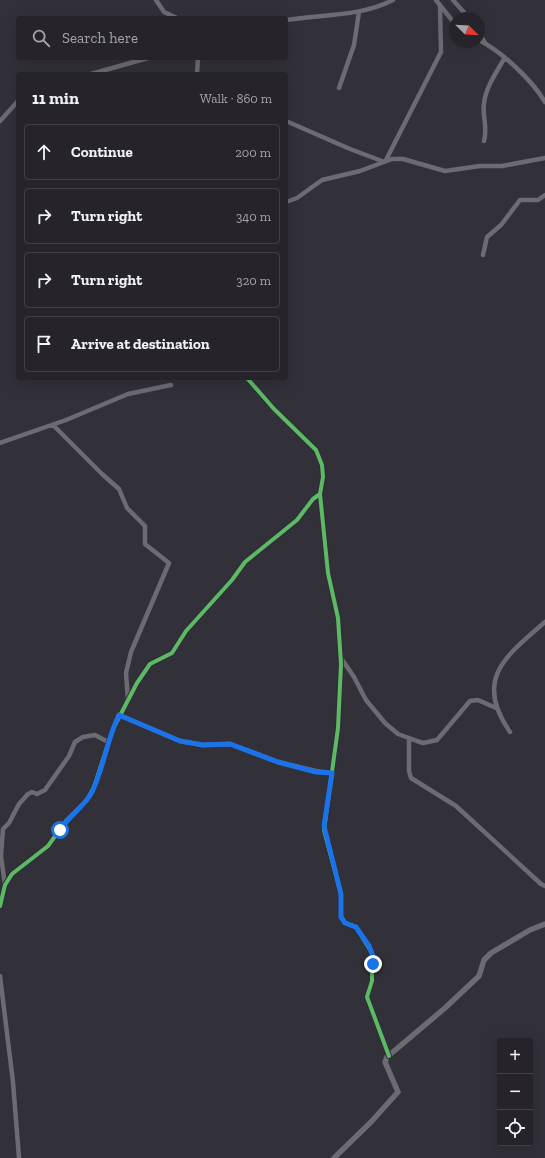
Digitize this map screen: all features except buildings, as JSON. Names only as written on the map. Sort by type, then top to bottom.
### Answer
[{"type":"street","points":[[156,0],[164,12],[173,16]]},
{"type":"street","points":[[288,20],[359,12],[382,6],[393,0]]},
{"type":"street","points":[[436,0],[449,17]]},
{"type":"street","points":[[454,0],[464,12]]},
{"type":"street","points":[[384,161],[441,52],[440,6]]},
{"type":"street","points":[[339,88],[354,45],[359,12]]},
{"type":"street","points":[[486,44],[531,83],[545,102]]},
{"type":"street","points":[[484,140],[486,127],[484,103],[486,92],[504,59]]},
{"type":"street","points":[[98,72],[141,60]]},
{"type":"street","points":[[198,60],[198,72]]},
{"type":"street","points":[[0,121],[16,103]]},
{"type":"street","points":[[288,122],[350,150],[384,161]]},
{"type":"street","points":[[288,201],[297,198],[322,180],[360,172],[384,161],[403,159],[445,171],[480,166],[502,166],[545,158]]},
{"type":"street","points":[[483,255],[487,237],[501,225],[520,200],[538,200],[545,195]]},
{"type":"street","points":[[249,380],[274,409],[316,450],[322,465],[323,477],[320,494],[328,573],[336,605],[340,656],[338,721],[324,826],[341,894],[341,917],[345,923],[356,927],[372,953],[373,973],[367,997],[388,1056]]},
{"type":"street","points":[[0,443],[53,425],[128,394],[171,385]]},
{"type":"street","points":[[53,425],[102,474],[119,488],[127,508],[145,526],[145,544],[169,563],[131,652],[126,674],[128,700]]},
{"type":"street","points":[[0,906],[6,885],[12,874],[21,865],[48,846],[66,821],[87,800],[94,787],[108,742],[119,715],[150,664],[172,653],[186,631],[232,580],[245,562],[297,520],[313,499],[320,494]]},
{"type":"street","points":[[510,732],[496,708],[494,683],[502,665],[519,643],[545,622]]},
{"type":"street","points":[[340,656],[354,677],[366,700],[385,724],[398,734],[423,743],[434,742],[468,704],[474,700],[478,700],[496,708]]},
{"type":"street","points":[[119,715],[180,741],[203,745],[230,744],[278,762],[316,772],[332,773]]},
{"type":"street","points":[[6,885],[1,856],[3,833],[4,827],[9,824],[19,804],[28,794],[32,792],[37,794],[45,792],[69,756],[75,742],[79,738],[95,735],[108,742]]},
{"type":"street","points":[[409,738],[409,766],[411,778],[456,806],[490,839],[545,886]]},
{"type":"street","points":[[334,1158],[371,1122],[398,1092],[385,1062],[388,1056],[445,1008],[479,976],[484,960],[491,952],[530,930],[545,924]]},
{"type":"street","points":[[0,976],[13,1082],[19,1158]]},
{"type":"cycle path","points":[[249,380],[274,409],[316,450],[322,465],[323,477],[320,494],[328,573],[338,618],[341,664],[338,728],[324,830],[341,894],[341,917],[345,923],[356,927],[372,953],[372,981],[367,997],[389,1056]]},
{"type":"cycle path","points":[[0,906],[5,885],[12,874],[48,846],[66,821],[87,800],[94,787],[113,729],[137,683],[150,664],[172,653],[186,631],[232,580],[245,562],[297,520],[313,499],[320,494]]},
{"type":"route","points":[[60,830],[66,821],[87,800],[92,792],[108,741],[119,715],[139,725],[180,741],[203,745],[230,744],[278,762],[316,772],[332,773],[324,830],[342,897],[341,917],[345,923],[356,927],[365,943],[369,946],[373,956],[373,964]]}]
